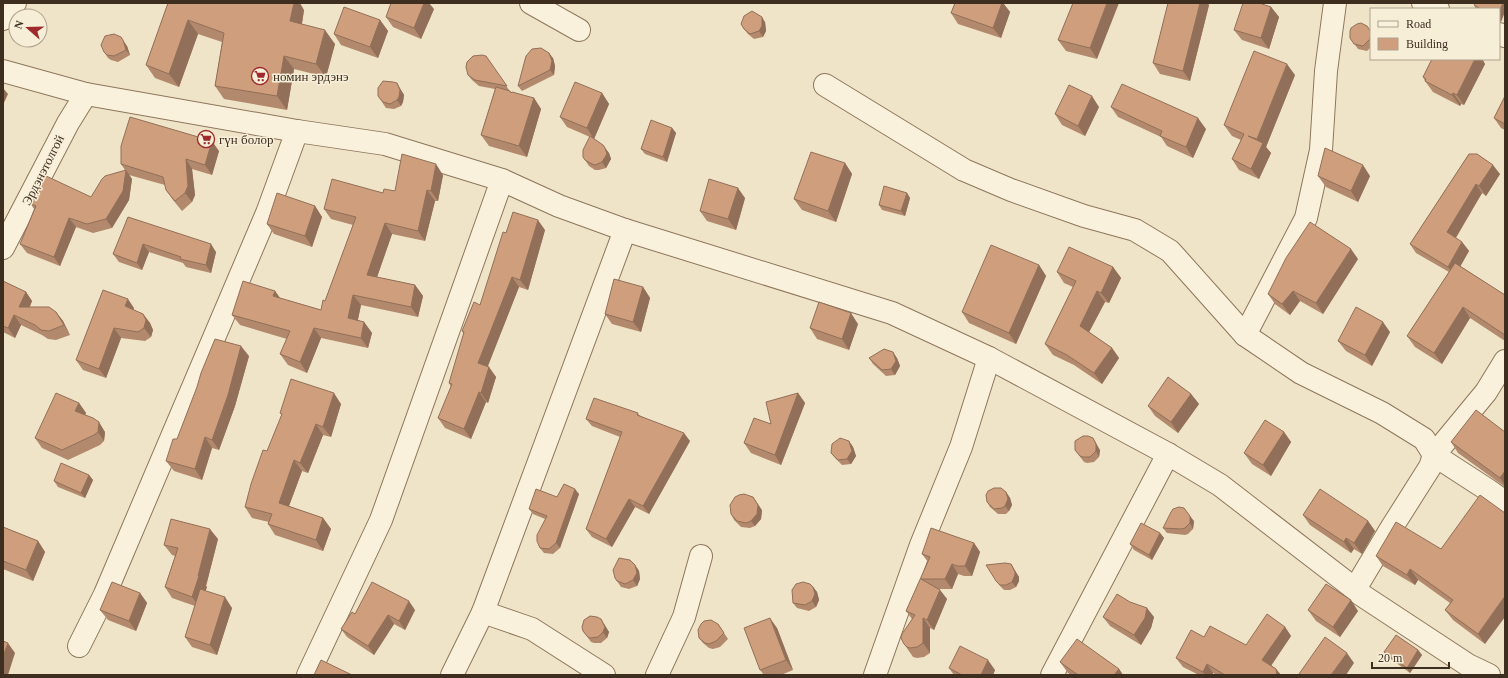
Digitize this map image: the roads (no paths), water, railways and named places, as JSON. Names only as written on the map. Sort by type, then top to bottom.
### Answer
[{"type":"street","points":[[3,19],[15,3]]},
{"type":"street","points":[[531,3],[579,30]]},
{"type":"street","points":[[1245,335],[1306,218],[1321,150],[1326,71],[1335,3]]},
{"type":"street","points":[[1423,3],[1436,8]]},
{"type":"street","points":[[3,71],[86,94],[297,131],[385,144],[502,180],[559,206],[625,230],[892,313],[989,358],[1168,454],[1220,485],[1360,594],[1464,670],[1489,675]]},
{"type":"street","points":[[825,86],[964,170],[1011,190],[1084,216],[1135,230],[1170,251],[1245,335],[1301,373],[1382,413],[1424,439],[1434,455],[1505,502]]},
{"type":"street","name":"Эрдэнэтолгой","points":[[3,248],[68,123],[86,94]]},
{"type":"street","points":[[79,646],[105,594],[267,213],[297,131]]},
{"type":"street","points":[[308,675],[381,520],[502,180]]},
{"type":"street","points":[[452,675],[483,612],[625,230]]},
{"type":"street","points":[[875,675],[921,545],[961,447],[989,358]]},
{"type":"street","points":[[1355,589],[1430,467],[1434,455],[1486,392],[1505,361]]},
{"type":"street","points":[[1052,675],[1168,454]]},
{"type":"street","points":[[657,675],[684,617],[701,556]]},
{"type":"street","points":[[483,612],[532,629],[604,675]]},
{"type":"place","name":"номин эрдэнэ","points":[[260,76]]},
{"type":"place","name":"гүн болор","points":[[206,139]]}]
